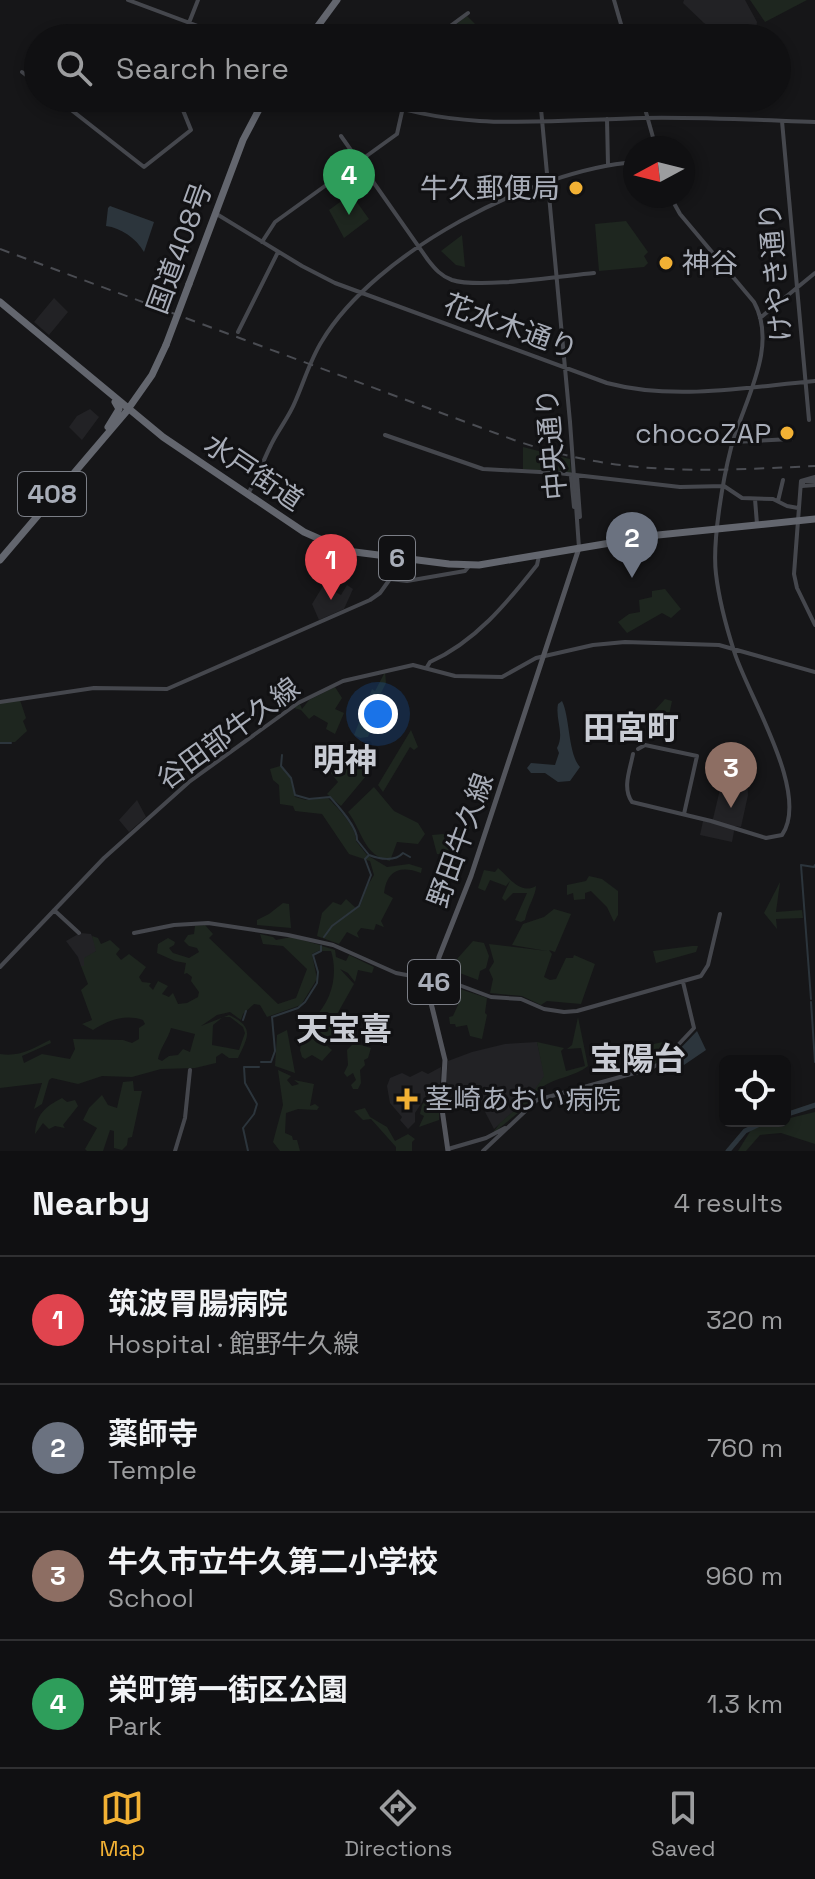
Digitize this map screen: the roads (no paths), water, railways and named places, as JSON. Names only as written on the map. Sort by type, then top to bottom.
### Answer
[{"type":"highway","points":[[319,24],[337,0]]},
{"type":"highway","name":"国道408号","points":[[127,408],[145,386],[166,345],[243,140],[258,112]]},
{"type":"highway","name":"水戸街道","points":[[0,302],[145,423],[304,532],[341,549],[470,565],[718,528],[815,519]]},
{"type":"highway","points":[[107,391],[126,401],[145,386]]},
{"type":"highway","points":[[145,386],[135,406],[145,423]]},
{"type":"highway","points":[[107,391],[119,407],[109,429]]},
{"type":"highway","name":"408","points":[[0,557],[127,408]]},
{"type":"highway","points":[[109,429],[126,416],[145,423]]},
{"type":"main road","name":"野田牛久線","points":[[448,1150],[442,1109],[445,1056],[431,1009],[442,943],[471,876],[579,548]]},
{"type":"street","points":[[128,0],[194,24]]},
{"type":"street","points":[[189,22],[198,0]]},
{"type":"street","points":[[614,0],[621,24]]},
{"type":"street","points":[[453,24],[468,13]]},
{"type":"street","points":[[74,112],[144,167],[191,130],[184,112]]},
{"type":"street","points":[[262,242],[275,222],[397,134],[402,112]]},
{"type":"street","points":[[414,112],[456,120],[742,118],[815,122]]},
{"type":"street","name":"中央通り","points":[[542,112],[579,548]]},
{"type":"street","points":[[646,112],[652,136]]},
{"type":"street","points":[[607,119],[608,165]]},
{"type":"street","name":"けやき通り","points":[[782,121],[809,420]]},
{"type":"street","points":[[341,136],[436,270],[454,280],[475,283],[594,273]]},
{"type":"street","points":[[248,494],[294,405],[323,339],[359,292],[460,223],[548,181],[623,163]]},
{"type":"street","points":[[633,754],[626,787],[632,802],[766,838],[782,835],[787,827],[787,793],[779,755],[733,648],[716,576],[718,528],[732,443],[762,350],[760,318],[754,302],[677,208]]},
{"type":"street","name":"花水木通り","points":[[215,213],[324,278],[621,386],[686,392],[815,381]]},
{"type":"street","points":[[238,332],[278,252]]},
{"type":"street","points":[[760,318],[815,273]]},
{"type":"street","points":[[385,435],[483,469],[680,487],[724,486],[740,497],[778,501],[798,508]]},
{"type":"street","points":[[732,443],[791,439]]},
{"type":"street","points":[[574,475],[574,510],[578,524]]},
{"type":"street","points":[[778,501],[783,480]]},
{"type":"street","points":[[815,481],[804,481],[800,488],[795,579],[802,602],[815,625]]},
{"type":"street","points":[[755,499],[757,524]]},
{"type":"street","points":[[427,667],[491,620],[537,565],[539,556]]},
{"type":"street","points":[[0,702],[94,688],[167,689],[370,600],[380,593],[390,579],[413,580],[465,571],[470,565]]},
{"type":"street","name":"谷田部牛久線","points":[[0,967],[107,854],[189,782],[298,703],[332,685],[403,666],[427,667],[455,676],[499,677],[544,656],[612,642],[708,644],[733,648],[815,672]]},
{"type":"street","points":[[638,749],[645,745],[697,756],[684,814]]},
{"type":"street","points":[[54,910],[79,933]]},
{"type":"street","points":[[134,933],[188,924],[226,924],[324,942],[383,969],[459,985],[491,997],[521,999],[544,1009],[567,1012],[698,978],[706,970],[720,914]]},
{"type":"street","points":[[483,1151],[537,1100],[661,1063],[695,1027],[683,982]]},
{"type":"street","points":[[175,1151],[185,1118],[190,1070]]},
{"type":"street","points":[[448,1150],[507,1128]]},
{"type":"waterway","points":[[0,743],[11,743]]},
{"type":"waterway","points":[[282,755],[281,766],[291,778],[295,795],[309,799],[330,797],[369,855]]},
{"type":"waterway","points":[[324,937],[332,926],[359,906],[371,875],[365,859],[369,855],[391,859],[403,853],[410,857]]},
{"type":"waterway","points":[[811,999],[801,865],[815,865]]},
{"type":"waterway","points":[[261,1062],[271,1062],[275,1051],[272,1017],[298,1008],[317,983],[318,972],[313,955],[321,951],[321,946]]},
{"type":"waterway","points":[[811,1002],[815,1062]]},
{"type":"waterway","points":[[243,1020],[246,1011]]},
{"type":"waterway","points":[[248,1151],[243,1128],[254,1114],[257,1104],[245,1083],[244,1067],[259,1067]]},
{"type":"waterway","points":[[791,1113],[815,1105]]},
{"type":"waterway","points":[[728,1151],[745,1131],[753,1127]]},
{"type":"railway","points":[[0,249],[553,452],[627,466],[663,469],[815,466]]},
{"type":"place","name":"牛久郵便局","points":[[576,188]]},
{"type":"place","name":"栄町第一街区公園","points":[[349,215]]},
{"type":"place","name":"神谷","points":[[666,263]]},
{"type":"place","name":"chocoZAP","points":[[787,433]]},
{"type":"place","name":"薬師寺","points":[[632,578]]},
{"type":"place","name":"筑波胃腸病院","points":[[331,600]]},
{"type":"place","name":"牛久市立牛久第二小学校","points":[[731,808]]},
{"type":"place","name":"茎崎あおい病院","points":[[407,1099]]},
{"type":"district","name":"田宮町","points":[[631,728]]},
{"type":"district","name":"明神","points":[[345,760]]},
{"type":"district","name":"天宝喜","points":[[344,1029]]},
{"type":"district","name":"宝陽台","points":[[638,1059]]}]
